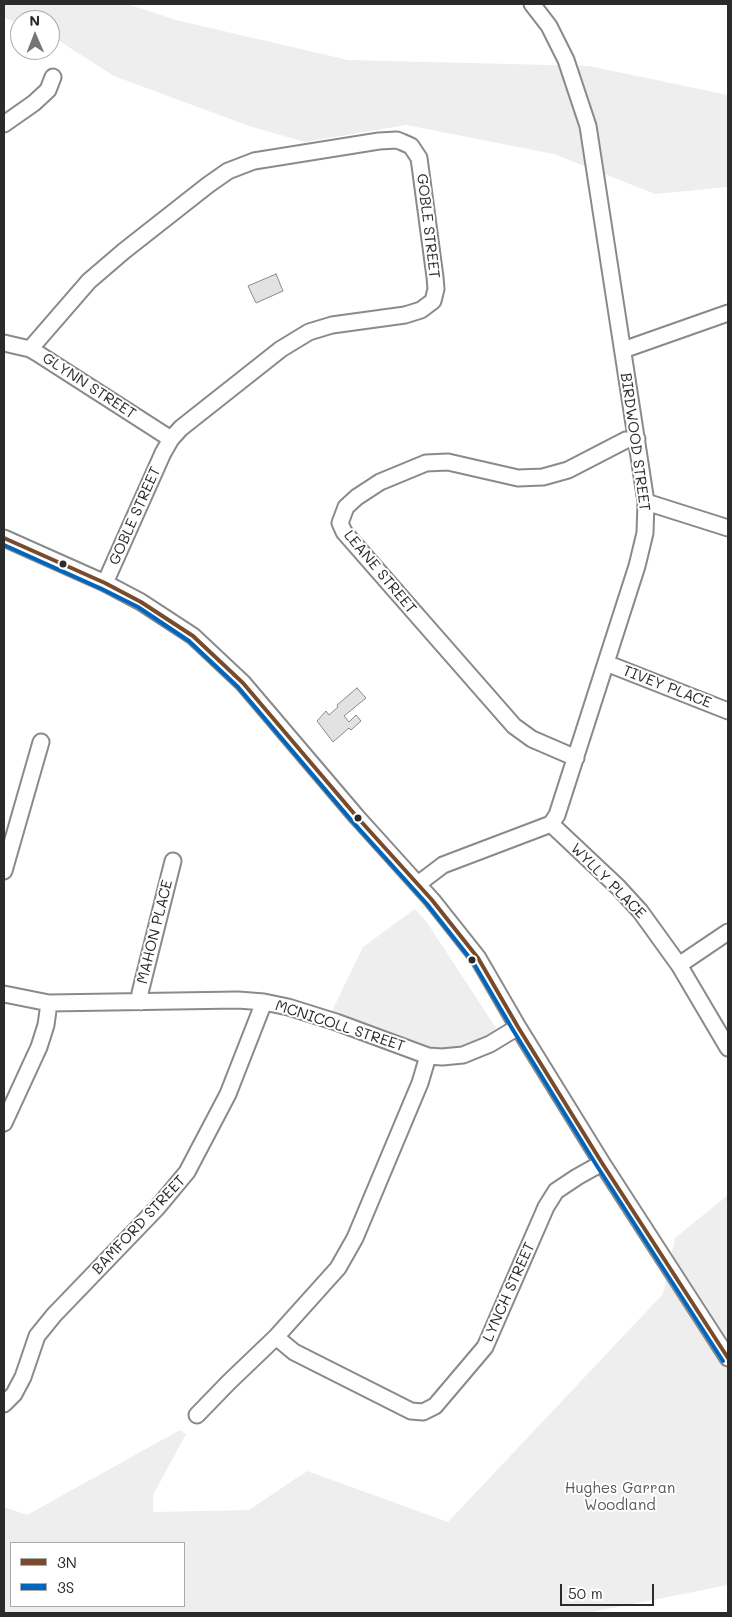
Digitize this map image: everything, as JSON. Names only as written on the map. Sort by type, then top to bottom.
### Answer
[{"type":"street","name":"BIRDWOOD STREET","points":[[532,4],[549,26],[566,60],[588,126],[646,502],[645,532],[637,566],[557,816],[551,824]]},
{"type":"street","points":[[4,124],[34,103],[48,90],[53,77]]},
{"type":"street","name":"GOBLE STREET","points":[[30,349],[89,281],[139,239],[208,185],[228,172],[254,161],[379,141],[397,140],[411,146],[420,158],[435,278],[436,289],[433,301],[421,310],[332,325],[309,332],[281,349],[181,428],[171,439],[162,454],[105,583]]},
{"type":"street","points":[[623,350],[728,313]]},
{"type":"street","name":"GLYNN STREET","points":[[4,343],[30,349],[60,366],[171,439]]},
{"type":"street","name":"LEANE STREET","points":[[576,758],[532,739],[514,726],[344,532],[340,523],[346,507],[357,497],[380,482],[426,464],[448,462],[518,478],[543,478],[568,470],[626,440],[637,439]]},
{"type":"street","points":[[646,502],[728,528]]},
{"type":"street","points":[[4,538],[105,583],[141,602],[174,623],[210,650],[243,682],[357,817],[418,884],[478,958],[518,1027],[602,1162],[728,1358]]},
{"type":"street","name":"TIVEY PLACE","points":[[606,663],[728,711]]},
{"type":"street","points":[[4,871],[41,742]]},
{"type":"street","points":[[418,884],[443,865],[551,824]]},
{"type":"street","name":"WYLLY PLACE","points":[[551,824],[618,887],[640,911],[679,965],[728,1048]]},
{"type":"street","name":"MAHON PLACE","points":[[141,1002],[140,993],[173,861]]},
{"type":"street","points":[[679,965],[728,932]]},
{"type":"street","name":"MCNICOLL STREET","points":[[4,994],[49,1004],[238,1000],[264,1002],[288,1007],[336,1022],[428,1056],[442,1057],[463,1055],[490,1044],[518,1027]]},
{"type":"street","name":"BAMFORD STREET","points":[[4,1404],[14,1394],[23,1377],[37,1336],[54,1315],[156,1208],[187,1172],[228,1094],[264,1002]]},
{"type":"street","points":[[4,1123],[39,1048],[46,1026],[49,1004]]},
{"type":"street","points":[[197,1415],[228,1382],[276,1337],[338,1268],[355,1238],[420,1083],[428,1056]]},
{"type":"street","name":"LYNCH STREET","points":[[276,1337],[294,1352],[411,1411],[423,1412],[435,1406],[485,1347],[546,1207],[556,1191],[602,1162]]},
{"type":"shaded area","points":[[4,4],[127,4],[176,20],[348,60],[589,66],[728,95],[728,187],[655,194],[554,154],[406,125],[305,142],[249,126],[114,76],[60,41],[60,10],[10,10],[10,20],[4,18]]},
{"type":"shaded area","points":[[415,909],[428,924],[496,1028],[493,1033],[469,1046],[452,1049],[424,1046],[331,1013],[363,947]]},
{"type":"shaded area","name":"Hughes Garran Woodland","points":[[728,1195],[728,1585],[587,1613],[4,1613],[4,1507],[27,1515],[180,1430],[186,1434],[153,1495],[153,1512],[249,1510],[307,1471],[448,1522],[663,1294],[675,1238]]},
{"type":"building","points":[[276,274],[283,291],[256,303],[248,286]]},
{"type":"building","points":[[357,688],[366,698],[344,716],[349,722],[356,715],[361,721],[351,730],[349,728],[333,742],[317,721],[326,711],[329,715],[338,707],[337,705]]},
{"type":"transit line","name":"3N","points":[[4,538],[105,583],[141,602],[193,636],[243,683],[357,817],[432,900],[478,958],[602,1163],[728,1358]]},
{"type":"transit line","name":"3S","points":[[4,545],[138,607],[189,641],[238,687],[352,821],[427,904],[473,962],[597,1166],[723,1361]]}]
